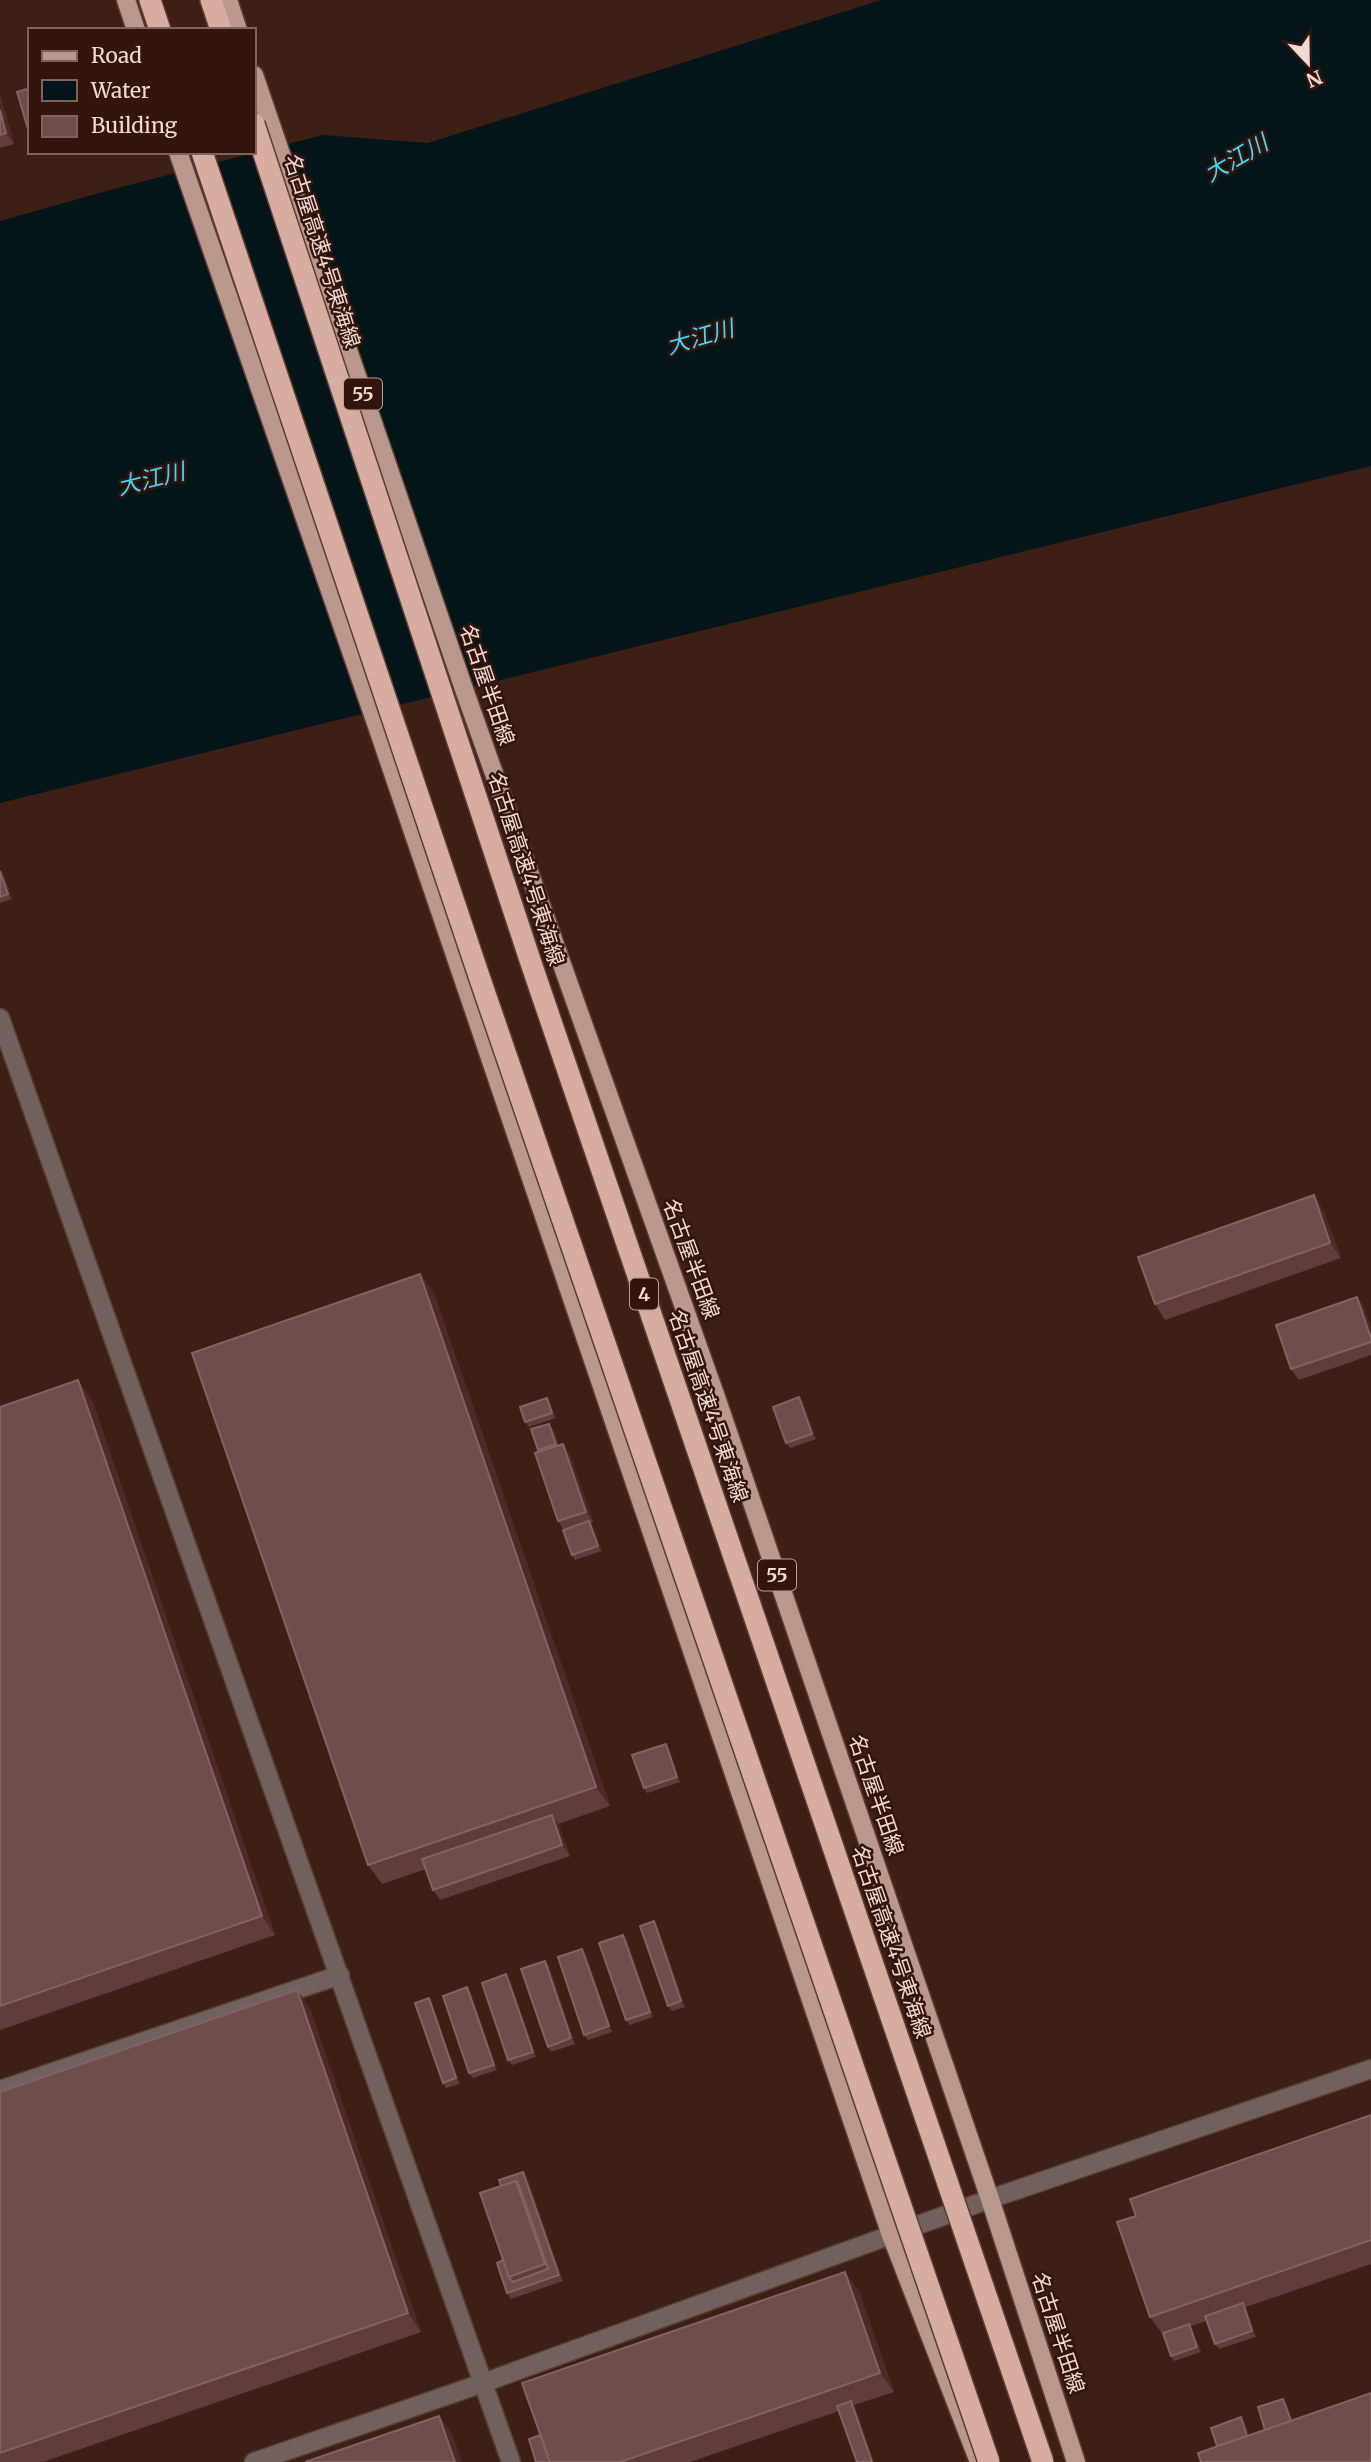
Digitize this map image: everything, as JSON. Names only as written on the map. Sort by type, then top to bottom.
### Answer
[{"type":"highway","points":[[150,0],[159,28]]},
{"type":"highway","points":[[211,0],[220,28]]},
{"type":"highway","name":"名古屋高速4号東海線","points":[[256,130],[530,960],[1043,2462]]},
{"type":"highway","points":[[203,154],[480,979],[989,2462]]},
{"type":"main road","points":[[126,0],[135,28]]},
{"type":"main road","points":[[228,0],[237,28]]},
{"type":"main road","name":"名古屋半田線","points":[[256,81],[465,692],[716,1397],[990,2199],[1076,2462]]},
{"type":"main road","points":[[179,154],[891,2235],[979,2462]]},
{"type":"lane","points":[[0,1018],[511,2462]]},
{"type":"lane","points":[[0,2090],[340,1975]]},
{"type":"lane","points":[[254,2462],[483,2383],[990,2199],[1371,2069]]},
{"type":"water","name":"大江川","points":[[881,0],[1371,0],[1371,466],[0,803],[0,221],[323,135],[428,143]]},
{"type":"building","points":[[28,89],[28,129],[17,92]]},
{"type":"building","points":[[0,110],[6,133],[0,135]]},
{"type":"building","points":[[0,871],[8,894],[0,897]]},
{"type":"building","points":[[1314,1195],[1330,1243],[1155,1304],[1138,1257]]},
{"type":"building","points":[[420,1274],[596,1787],[368,1865],[192,1353]]},
{"type":"building","points":[[1357,1297],[1371,1342],[1291,1369],[1276,1325]]},
{"type":"building","points":[[78,1380],[262,1916],[0,2006],[0,1407]]},
{"type":"building","points":[[799,1397],[812,1434],[786,1443],[773,1407]]},
{"type":"building","points":[[547,1398],[552,1413],[525,1422],[520,1407]]},
{"type":"building","points":[[549,1424],[556,1444],[538,1450],[531,1429]]},
{"type":"building","points":[[563,1444],[586,1512],[558,1521],[535,1453]]},
{"type":"building","points":[[589,1521],[598,1546],[572,1555],[563,1530]]},
{"type":"building","points":[[666,1744],[677,1777],[644,1788],[632,1755]]},
{"type":"building","points":[[552,1815],[562,1845],[433,1890],[422,1859]]},
{"type":"building","points":[[654,1921],[681,2001],[668,2006],[640,1926]]},
{"type":"building","points":[[623,1935],[650,2012],[626,2020],[599,1943]]},
{"type":"building","points":[[582,1949],[609,2026],[584,2035],[558,1957]]},
{"type":"building","points":[[545,1961],[571,2038],[548,2047],[521,1969]]},
{"type":"building","points":[[506,1974],[533,2052],[508,2060],[482,1983]]},
{"type":"building","points":[[467,1987],[494,2065],[469,2073],[443,1996]]},
{"type":"building","points":[[297,1990],[408,2313],[0,2453],[0,2092]]},
{"type":"building","points":[[429,1998],[456,2078],[443,2083],[415,2003]]},
{"type":"building","points":[[1371,2115],[1371,2240],[1150,2317],[1117,2222],[1136,2216],[1130,2199]]},
{"type":"building","points":[[523,2172],[559,2275],[507,2293],[497,2263],[503,2260],[513,2282],[548,2269],[519,2186],[516,2181],[501,2186],[499,2180]]},
{"type":"building","points":[[516,2181],[545,2264],[509,2277],[480,2193]]},
{"type":"building","points":[[845,2272],[880,2373],[620,2462],[550,2462],[522,2383]]},
{"type":"building","points":[[1243,2303],[1252,2331],[1215,2344],[1205,2316]]},
{"type":"building","points":[[1189,2324],[1197,2347],[1171,2356],[1163,2333]]},
{"type":"building","points":[[1371,2393],[1371,2462],[1201,2462],[1198,2453]]},
{"type":"building","points":[[1283,2399],[1291,2421],[1265,2430],[1258,2407]]},
{"type":"building","points":[[851,2401],[872,2462],[857,2462],[837,2406]]},
{"type":"building","points":[[439,2416],[455,2462],[305,2462]]},
{"type":"building","points":[[1241,2417],[1247,2436],[1217,2446],[1211,2428]]},
{"type":"building","points":[[540,2435],[550,2462],[536,2462],[529,2439]]}]
